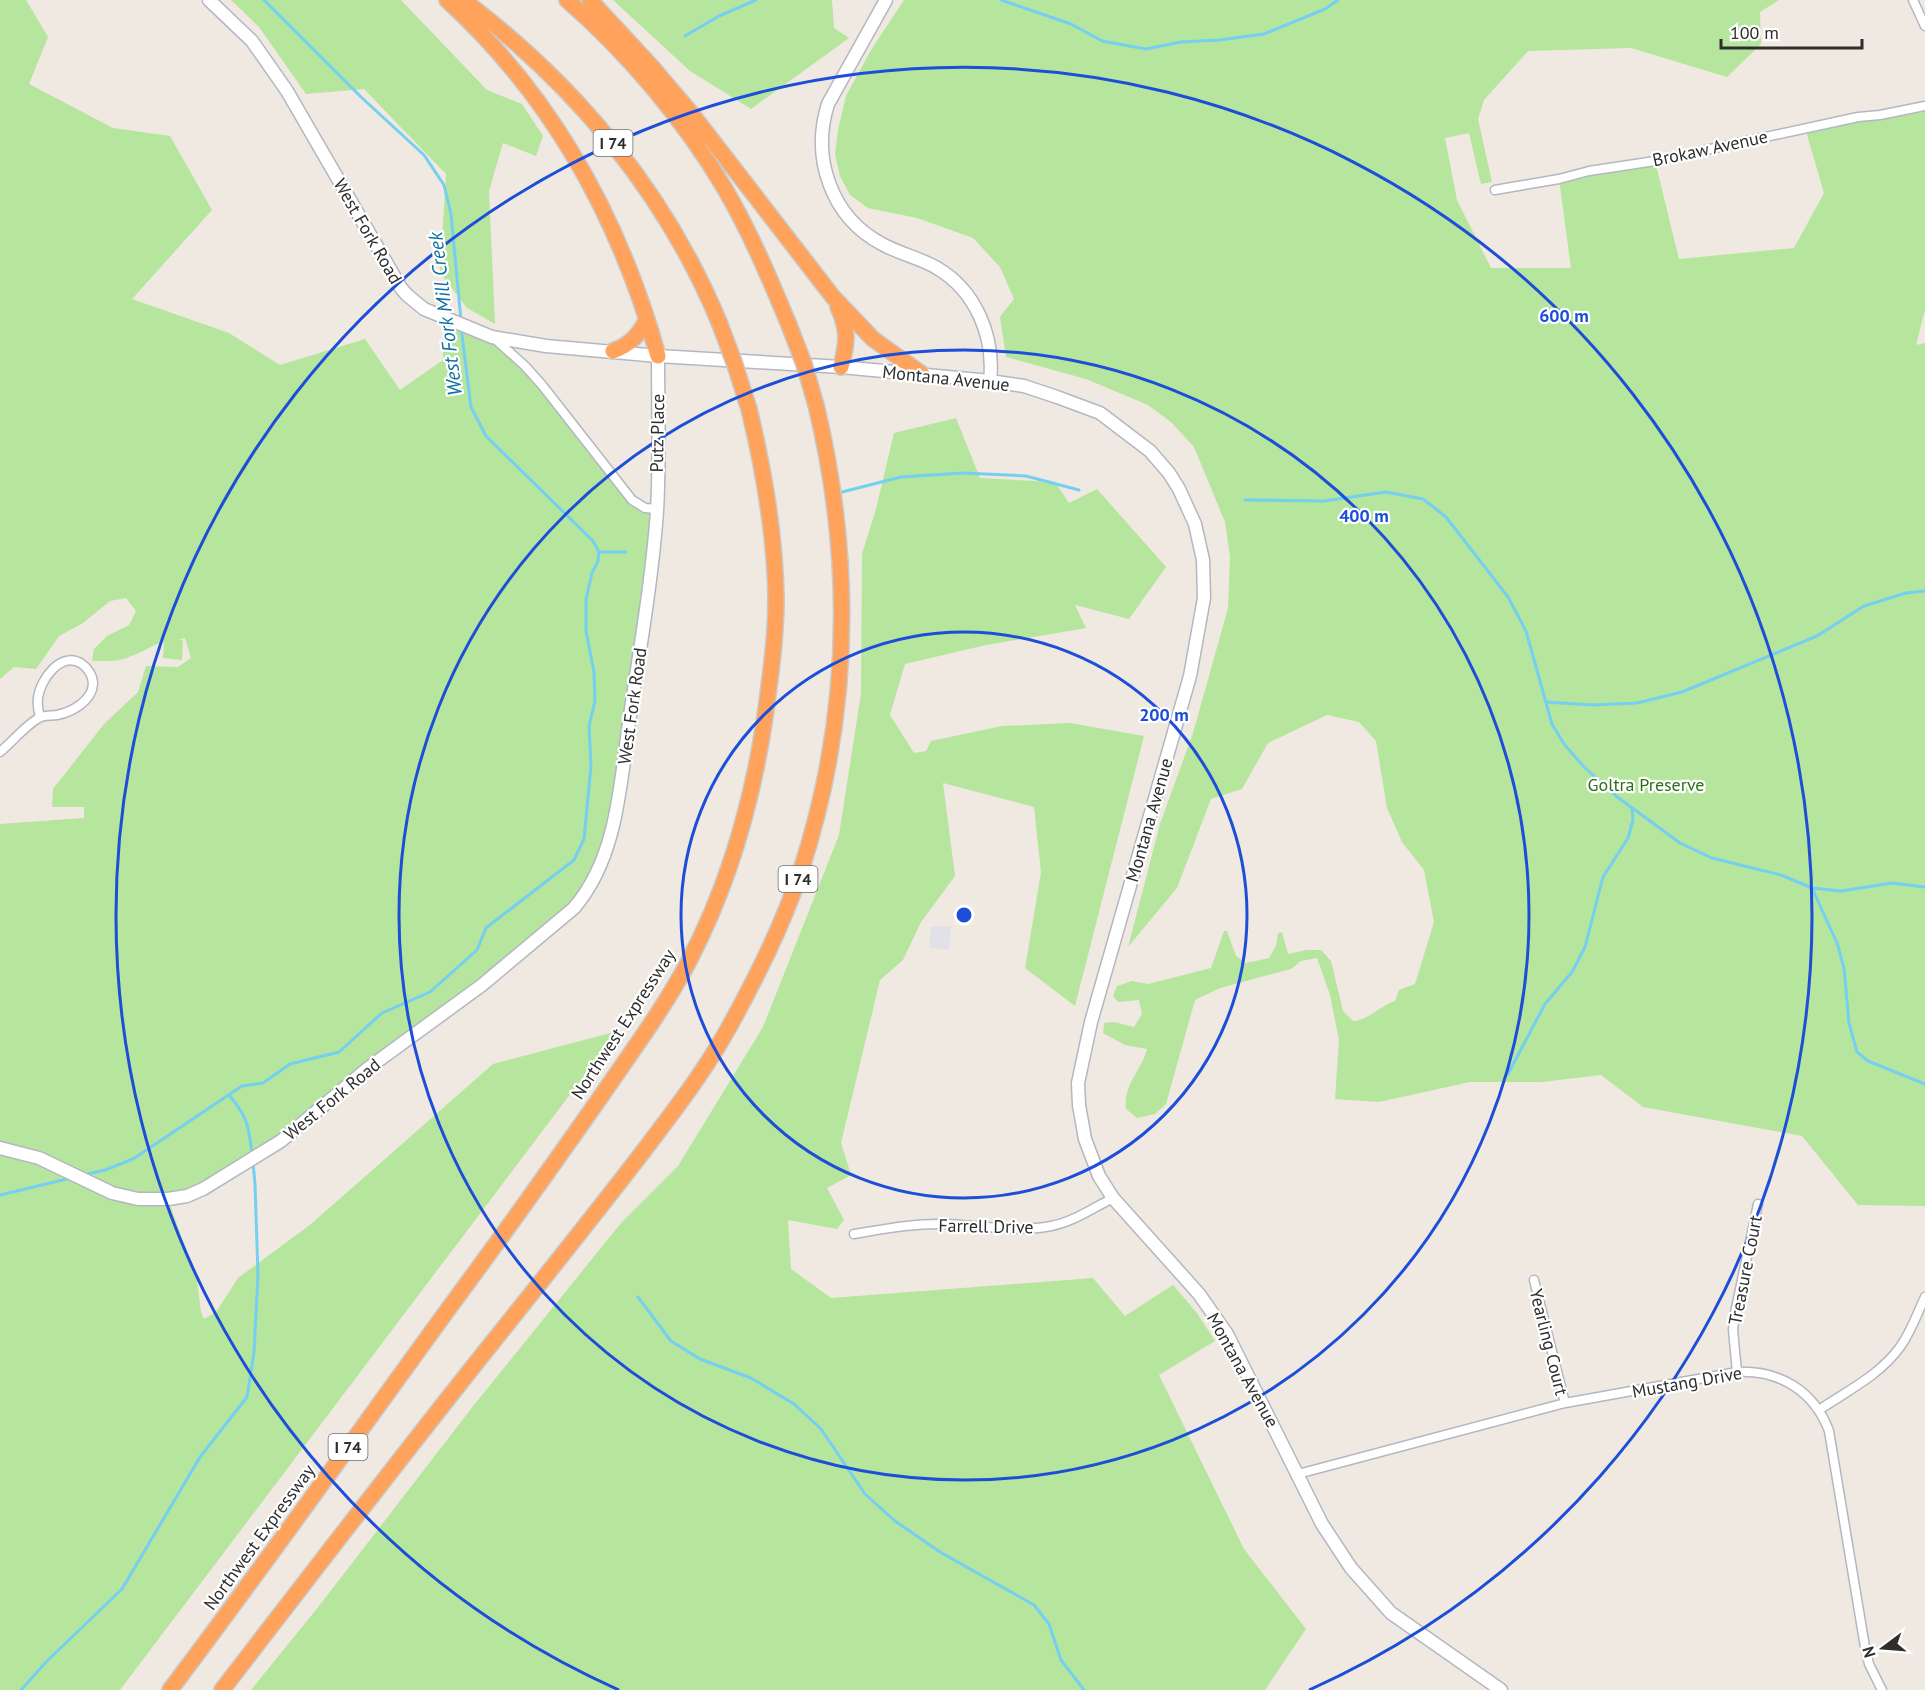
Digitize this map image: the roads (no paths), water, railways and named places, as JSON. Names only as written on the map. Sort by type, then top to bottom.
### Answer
[{"type":"highway","points":[[447,0],[494,47],[527,86],[556,126],[608,218],[629,266],[658,356]]},
{"type":"highway","name":"Northwest Expressway","points":[[170,1690],[526,1204],[657,1015],[689,960],[706,924],[738,842],[754,780],[766,712],[775,634],[776,596],[769,507],[763,467],[749,409],[719,322],[698,273],[662,213],[638,176],[603,130],[560,83],[498,26],[463,0]]},
{"type":"highway","name":"I 74","points":[[222,1690],[435,1414],[576,1238],[684,1097],[727,1031],[767,954],[785,913],[802,866],[831,754],[842,637],[841,562],[831,484],[816,405],[804,364],[751,238],[724,188],[692,138],[644,77],[567,0]]},
{"type":"highway","points":[[590,0],[691,113],[833,297],[873,339],[922,374]]},
{"type":"highway","points":[[833,297],[847,335],[847,345],[841,367]]},
{"type":"highway","points":[[613,351],[631,342],[642,330],[647,319]]},
{"type":"street","name":"West Fork Road","points":[[0,1148],[26,1153],[102,1189],[138,1199],[168,1198],[195,1192],[233,1171],[291,1134],[375,1062],[498,972],[574,908],[593,883],[607,851],[619,790],[652,570],[657,509],[645,508],[632,500],[542,385],[513,355],[492,337],[417,304],[401,288],[276,74],[252,41],[209,0]]},
{"type":"street","points":[[886,0],[828,104],[821,138],[825,173],[833,194],[852,223],[882,244],[937,268],[961,286],[978,312],[985,329],[992,361],[990,381]]},
{"type":"street","points":[[1913,0],[1925,26]]},
{"type":"street","name":"Brokaw Avenue","points":[[1495,190],[1559,179],[1589,171],[1655,161],[1858,117],[1880,115],[1925,105]]},
{"type":"street","name":"Montana Avenue","points":[[492,337],[546,346],[658,356],[841,367],[1024,386],[1100,413],[1150,451],[1169,473],[1195,524],[1203,560],[1204,597],[1190,676],[1091,1022],[1078,1083],[1085,1139],[1099,1176],[1113,1198],[1215,1315],[1242,1361],[1322,1524],[1351,1568],[1391,1613],[1501,1690]]},
{"type":"street","name":"Putz Place","points":[[657,509],[658,356]]},
{"type":"street","points":[[0,752],[40,717],[70,711],[87,699],[93,685],[88,669],[81,663],[73,661],[55,666],[41,686],[37,707],[40,717]]},
{"type":"street","name":"Farrell Drive","points":[[854,1234],[942,1224],[1030,1228],[1050,1226],[1064,1223],[1113,1198]]},
{"type":"street","name":"Treasure Court","points":[[1737,1372],[1733,1330],[1735,1313],[1758,1204]]},
{"type":"street","name":"Yearling Court","points":[[1534,1280],[1564,1403]]},
{"type":"street","points":[[1819,1410],[1869,1377],[1893,1356],[1908,1334],[1925,1297]]},
{"type":"street","name":"Mustang Drive","points":[[1298,1474],[1564,1403],[1737,1372],[1751,1371],[1777,1376],[1801,1390],[1819,1410],[1829,1431],[1865,1647],[1869,1664],[1882,1690]]},
{"type":"waterway","name":"West Fork Mill Creek","points":[[264,0],[361,97],[424,155],[444,185],[451,214],[461,320]]},
{"type":"waterway","points":[[685,36],[719,16],[756,0]]},
{"type":"waterway","points":[[1001,0],[1071,24],[1102,41],[1146,49],[1181,42],[1264,34],[1325,9],[1338,0]]},
{"type":"waterway","name":"West Fork Mill Creek","points":[[83,1175],[105,1170],[133,1159],[242,1086],[263,1083],[290,1064],[339,1052],[382,1013],[430,992],[477,950],[486,928],[574,860],[584,839],[591,766],[589,726],[595,701],[594,672],[586,631],[586,599],[599,552],[593,541],[486,436],[471,407],[461,327]]},
{"type":"waterway","points":[[842,492],[901,477],[963,473],[1026,476],[1079,490]]},
{"type":"waterway","points":[[1245,500],[1324,501],[1386,492],[1423,499],[1446,517],[1508,597],[1526,631],[1552,724],[1564,744],[1584,767],[1616,796],[1680,843],[1712,858],[1781,875],[1812,888],[1841,891],[1892,883],[1925,887]]},
{"type":"waterway","points":[[599,552],[626,552]]},
{"type":"waterway","points":[[1546,702],[1592,705],[1637,703],[1682,692],[1817,636],[1864,606],[1906,593],[1925,591]]},
{"type":"waterway","points":[[1508,1074],[1545,1004],[1572,972],[1585,947],[1603,877],[1628,838],[1633,820],[1632,809]]},
{"type":"waterway","points":[[1812,888],[1837,943],[1844,968],[1849,1023],[1857,1052],[1868,1061],[1925,1084]]},
{"type":"waterway","points":[[229,1095],[240,1109],[246,1122],[252,1154]]},
{"type":"waterway","points":[[21,1690],[46,1662],[122,1589],[200,1457],[247,1397],[254,1352],[258,1275],[253,1163]]},
{"type":"waterway","name":"West Fork Mill Creek","points":[[0,1195],[71,1178]]},
{"type":"waterway","points":[[638,1297],[671,1341],[700,1359],[751,1378],[794,1404],[821,1429],[865,1494],[895,1521],[940,1552],[1034,1605],[1049,1624],[1061,1660],[1084,1690]]},
{"type":"park label","name":"Goltra Preserve","points":[[1646,784]]}]
